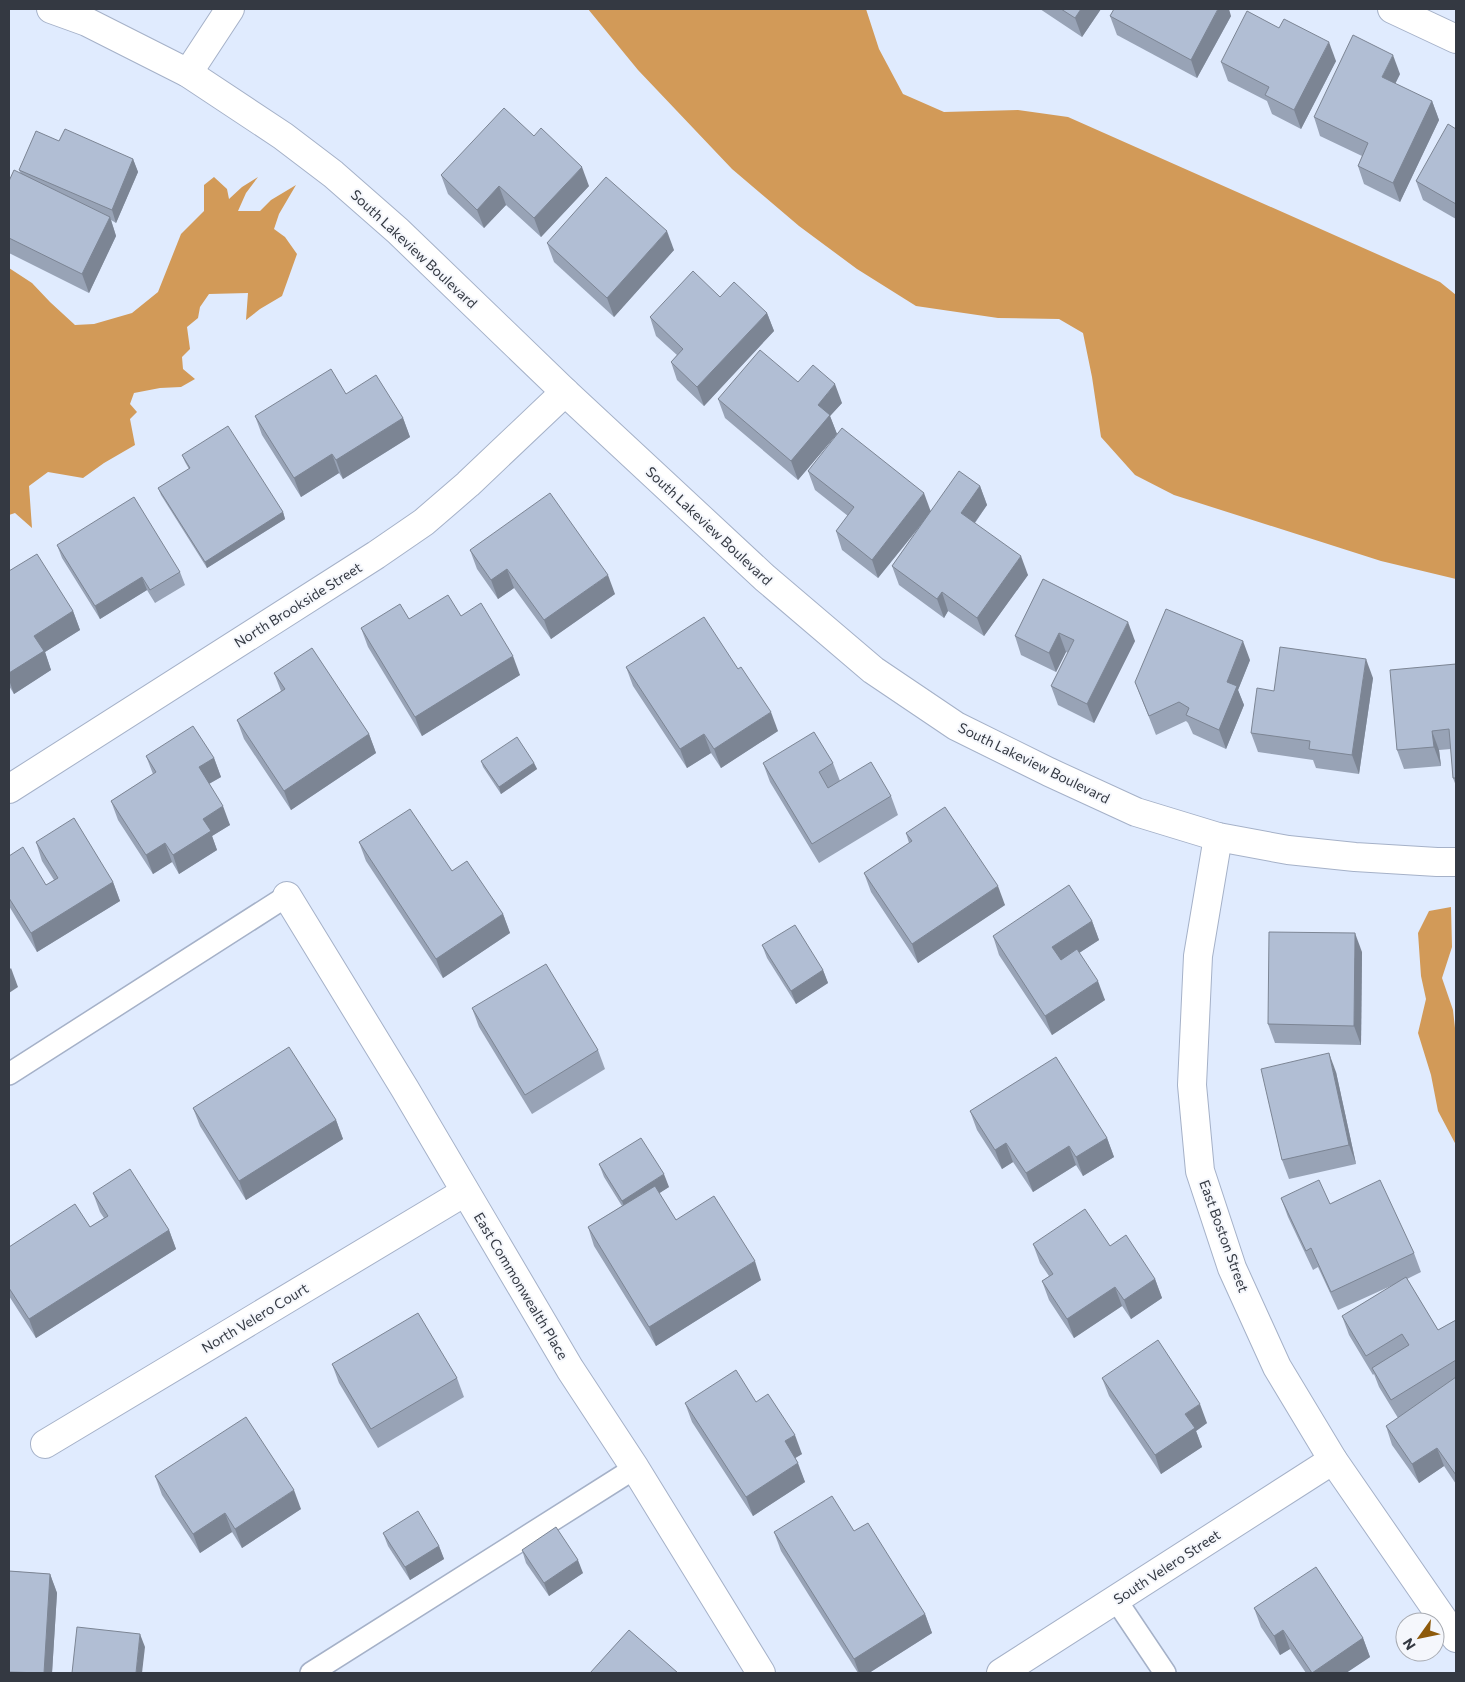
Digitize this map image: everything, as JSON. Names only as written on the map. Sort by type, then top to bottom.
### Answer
[{"type":"street","name":"South Lakeview Boulevard","points":[[51,9],[87,22],[188,73],[283,136],[333,174],[398,231],[565,392],[765,578],[873,670],[956,726],[1136,812],[1218,837],[1288,850],[1354,857],[1456,862]]},
{"type":"street","points":[[188,73],[230,9]]},
{"type":"street","points":[[1392,9],[1456,39]]},
{"type":"street","name":"North Brookside Street","points":[[9,789],[376,555],[424,522],[468,484],[565,392]]},
{"type":"street","name":"East Boston Street","points":[[1218,837],[1198,956],[1192,1085],[1200,1171],[1232,1268],[1278,1367],[1332,1460],[1456,1638]]},
{"type":"street","name":"East Commonwealth Place","points":[[287,896],[570,1369],[636,1468],[761,1673]]},
{"type":"street","name":"North Velero Court","points":[[45,1444],[465,1192]]},
{"type":"street","name":"South Velero Street","points":[[1001,1673],[1332,1460]]},
{"type":"lane","points":[[9,1074],[287,896]]},
{"type":"lane","points":[[311,1673],[636,1468]]},
{"type":"lane","points":[[1116,1600],[1165,1673]]},
{"type":"shaded area","points":[[588,9],[866,9],[879,49],[903,94],[944,112],[1018,110],[1068,117],[1440,282],[1456,295],[1456,579],[1381,561],[1174,495],[1135,475],[1101,437],[1083,333],[1059,319],[998,318],[916,306],[857,269],[799,226],[732,169],[638,70]]},
{"type":"shaded area","points":[[214,177],[227,189],[229,199],[242,187],[258,177],[246,193],[238,211],[260,211],[271,200],[296,185],[279,214],[274,229],[285,237],[297,254],[282,296],[246,320],[248,293],[209,294],[200,307],[198,318],[187,327],[190,349],[182,357],[183,369],[195,379],[181,387],[160,388],[134,393],[130,404],[137,412],[130,419],[135,445],[83,478],[48,472],[29,486],[32,528],[15,513],[9,515],[9,268],[32,283],[75,325],[94,324],[132,313],[158,292],[181,234],[204,211],[204,185]]},
{"type":"shaded area","points":[[1451,907],[1452,947],[1442,978],[1453,1010],[1456,1037],[1456,1145],[1438,1111],[1431,1075],[1418,1033],[1426,999],[1421,976],[1418,933],[1429,911]]},
{"type":"building","points":[[1061,9],[1081,9],[1075,18]]},
{"type":"building","points":[[1114,9],[1218,9],[1191,60],[1110,16]]},
{"type":"building","points":[[1247,11],[1279,28],[1284,19],[1329,42],[1294,110],[1265,95],[1269,87],[1221,62]]},
{"type":"building","points":[[1353,35],[1393,55],[1382,77],[1432,101],[1393,183],[1358,166],[1368,143],[1314,117]]},
{"type":"building","points":[[504,108],[534,136],[541,128],[582,167],[534,218],[499,186],[477,210],[441,175]]},
{"type":"building","points":[[1448,124],[1456,129],[1456,204],[1416,181]]},
{"type":"building","points":[[65,129],[133,159],[112,210],[19,170],[36,131],[59,141]]},
{"type":"building","points":[[14,170],[110,217],[82,274],[9,238],[9,181]]},
{"type":"building","points":[[606,177],[667,231],[607,298],[547,243]]},
{"type":"building","points":[[693,271],[720,297],[734,282],[767,313],[697,387],[671,362],[683,349],[650,317]]},
{"type":"building","points":[[760,350],[798,382],[813,365],[835,384],[818,405],[830,415],[791,461],[718,399]]},
{"type":"building","points":[[331,369],[346,394],[376,375],[403,418],[336,460],[332,454],[294,478],[255,416]]},
{"type":"building","points":[[228,426],[283,512],[205,562],[158,488],[190,468],[182,455]]},
{"type":"building","points":[[842,428],[924,493],[872,560],[836,531],[854,507],[808,471]]},
{"type":"building","points":[[959,471],[980,486],[961,513],[1021,556],[977,618],[942,592],[937,599],[892,566]]},
{"type":"building","points":[[550,493],[608,575],[544,620],[507,569],[491,580],[470,550]]},
{"type":"building","points":[[134,497],[180,572],[150,590],[142,577],[95,606],[57,545]]},
{"type":"building","points":[[37,554],[73,611],[34,636],[44,651],[9,673],[9,571]]},
{"type":"building","points":[[1043,579],[1128,622],[1087,704],[1051,686],[1074,640],[1059,633],[1049,653],[1015,636]]},
{"type":"building","points":[[448,595],[461,616],[481,603],[513,656],[415,717],[361,628],[400,604],[409,619]]},
{"type":"building","points":[[1166,609],[1243,641],[1227,682],[1237,686],[1219,730],[1186,715],[1189,708],[1179,702],[1149,716],[1135,682]]},
{"type":"building","points":[[704,617],[738,669],[741,667],[771,712],[714,749],[704,734],[680,749],[626,667]]},
{"type":"building","points":[[1280,647],[1366,659],[1352,755],[1309,749],[1310,741],[1251,733],[1257,688],[1274,691]]},
{"type":"building","points":[[312,648],[369,734],[284,791],[237,720],[285,689],[274,673]]},
{"type":"building","points":[[1456,664],[1456,778],[1453,778],[1449,729],[1432,731],[1434,747],[1397,750],[1390,670]]},
{"type":"building","points":[[193,726],[214,758],[199,767],[223,806],[203,819],[211,831],[173,855],[165,843],[146,855],[111,801],[156,772],[146,756]]},
{"type":"building","points":[[814,732],[833,763],[819,772],[828,788],[871,762],[891,796],[812,844],[763,763]]},
{"type":"building","points":[[517,737],[534,763],[499,787],[481,761]]},
{"type":"building","points":[[945,807],[998,886],[912,944],[864,873],[912,841],[906,833]]},
{"type":"building","points":[[410,809],[452,871],[467,861],[503,914],[436,959],[359,842]]},
{"type":"building","points":[[74,818],[113,882],[31,933],[9,898],[9,856],[23,847],[46,885],[58,878],[36,842]]},
{"type":"building","points":[[1069,885],[1092,921],[1052,947],[1061,960],[1077,949],[1098,981],[1045,1016],[993,936]]},
{"type":"building","points":[[795,925],[823,970],[791,991],[762,945]]},
{"type":"building","points":[[1269,932],[1355,933],[1354,1026],[1268,1024]]},
{"type":"building","points":[[546,964],[598,1050],[525,1095],[472,1008]]},
{"type":"building","points":[[289,1047],[336,1120],[239,1181],[193,1108]]},
{"type":"building","points":[[1329,1053],[1349,1145],[1282,1160],[1261,1069]]},
{"type":"building","points":[[1056,1057],[1107,1138],[1076,1157],[1069,1146],[1026,1173],[1006,1143],[995,1150],[970,1111]]},
{"type":"building","points":[[641,1138],[664,1174],[622,1201],[599,1164]]},
{"type":"building","points":[[130,1169],[169,1230],[29,1319],[9,1288],[9,1247],[75,1204],[90,1227],[108,1216],[93,1193]]},
{"type":"building","points":[[1319,1180],[1330,1204],[1380,1180],[1414,1253],[1331,1292],[1311,1248],[1306,1251],[1281,1198]]},
{"type":"building","points":[[655,1186],[676,1220],[714,1196],[755,1261],[649,1327],[588,1227]]},
{"type":"building","points":[[1085,1209],[1110,1246],[1126,1235],[1155,1279],[1124,1300],[1115,1287],[1067,1319],[1042,1281],[1053,1274],[1033,1244]]},
{"type":"building","points":[[1406,1277],[1438,1330],[1456,1320],[1456,1360],[1391,1400],[1372,1368],[1409,1345],[1402,1334],[1366,1356],[1342,1316]]},
{"type":"building","points":[[418,1313],[457,1378],[371,1429],[332,1364]]},
{"type":"building","points":[[1158,1340],[1200,1404],[1185,1414],[1195,1428],[1155,1455],[1102,1378]]},
{"type":"building","points":[[736,1370],[756,1402],[768,1394],[795,1435],[785,1441],[798,1463],[746,1497],[685,1403]]},
{"type":"building","points":[[1456,1377],[1456,1475],[1437,1448],[1412,1464],[1386,1426]]},
{"type":"building","points":[[246,1417],[294,1490],[235,1529],[225,1513],[193,1534],[155,1476]]},
{"type":"building","points":[[832,1496],[854,1531],[868,1523],[925,1614],[854,1659],[774,1532]]},
{"type":"building","points":[[418,1511],[439,1546],[405,1567],[383,1533]]},
{"type":"building","points":[[556,1527],[578,1560],[544,1583],[522,1550]]},
{"type":"building","points":[[1316,1567],[1363,1638],[1312,1673],[1283,1630],[1274,1636],[1254,1608]]},
{"type":"building","points":[[9,1571],[50,1574],[44,1673],[9,1672]]},
{"type":"building","points":[[77,1627],[140,1634],[136,1673],[72,1673]]},
{"type":"building","points":[[629,1630],[678,1673],[590,1673]]}]
